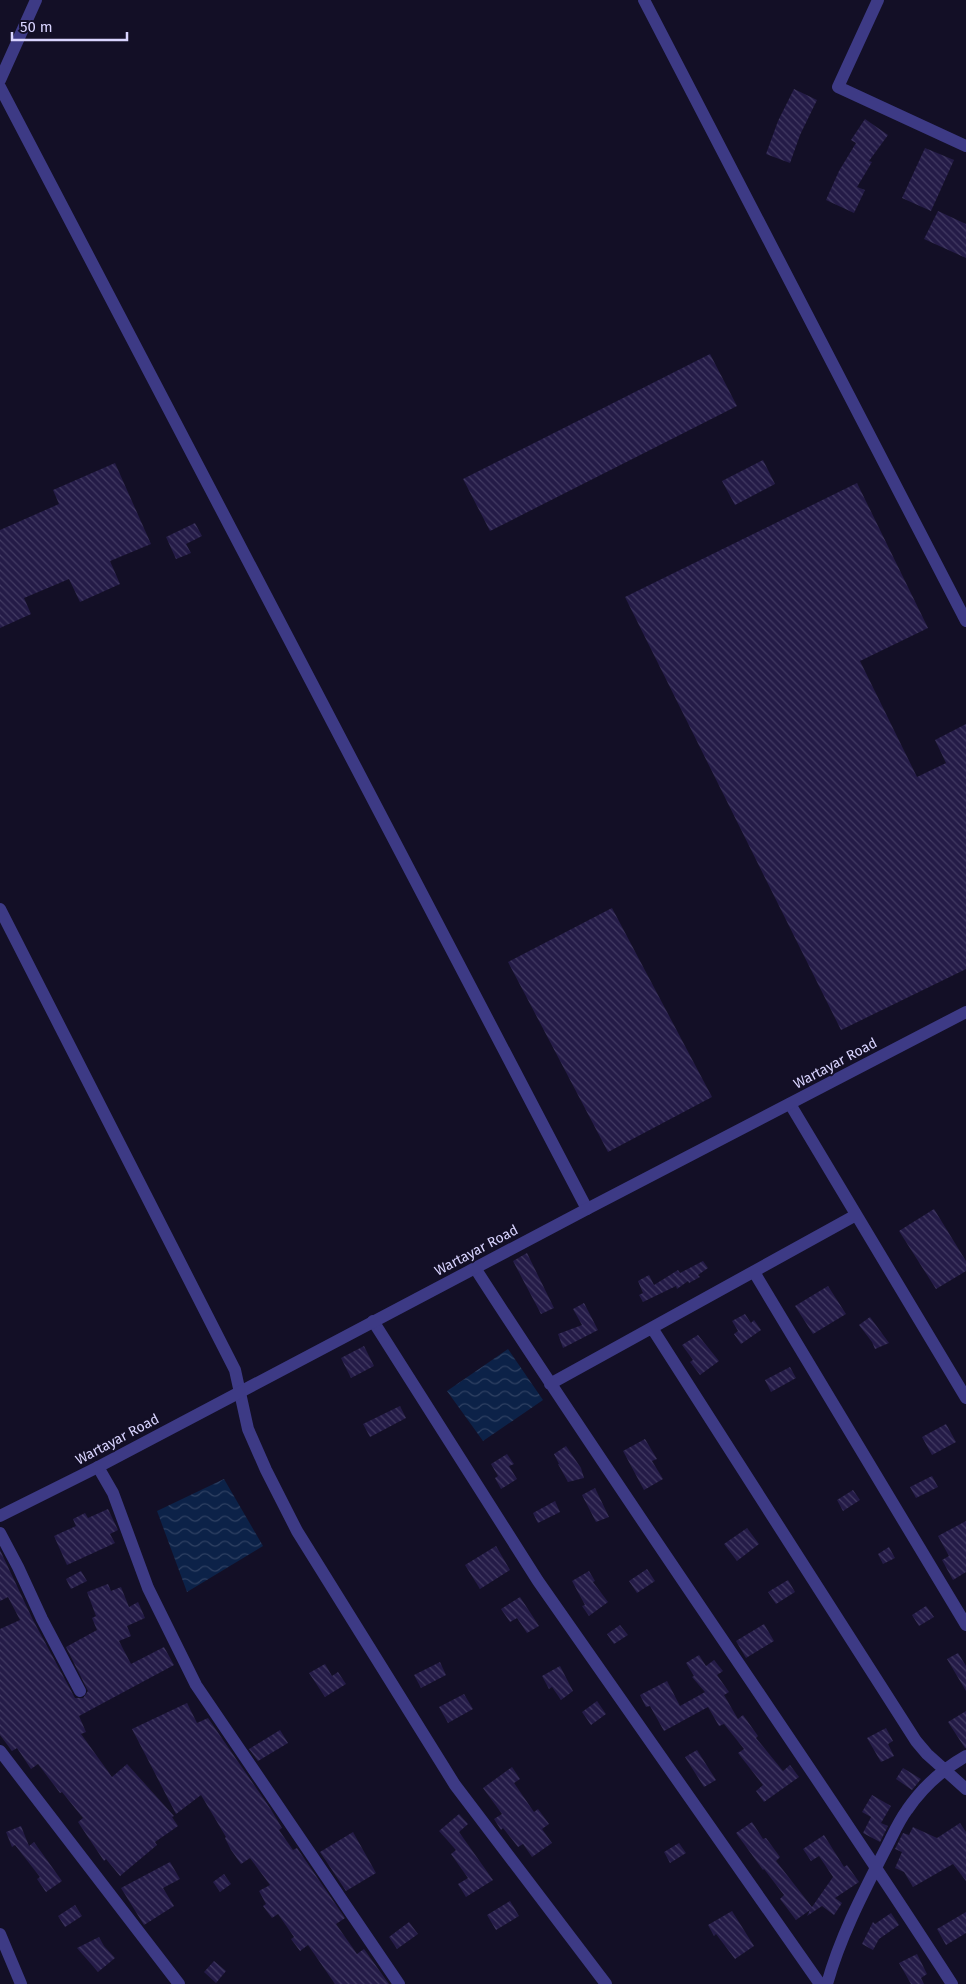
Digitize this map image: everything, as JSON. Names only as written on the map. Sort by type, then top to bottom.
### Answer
[{"type":"street","points":[[0,80],[36,0]]},
{"type":"street","points":[[644,0],[966,621]]},
{"type":"street","points":[[878,0],[838,87],[966,146]]},
{"type":"street","points":[[0,87],[587,1208]]},
{"type":"street","points":[[0,909],[235,1370],[248,1429],[296,1530],[455,1785],[606,1984]]},
{"type":"street","name":"Wartayar Road","points":[[0,1516],[587,1208],[966,1012]]},
{"type":"street","points":[[790,1104],[966,1398]]},
{"type":"street","points":[[550,1384],[856,1215]]},
{"type":"street","points":[[475,1268],[550,1384],[876,1867],[952,1984]]},
{"type":"street","points":[[754,1272],[966,1625]]},
{"type":"street","points":[[373,1321],[538,1581],[820,1984]]},
{"type":"street","points":[[652,1328],[916,1741],[927,1754],[966,1789]]},
{"type":"street","points":[[98,1466],[113,1493],[148,1588],[196,1685],[399,1984]]},
{"type":"street","points":[[0,1533],[80,1691]]},
{"type":"street","points":[[0,1751],[179,1984]]},
{"type":"street","points":[[827,1984],[837,1951],[876,1867],[906,1811],[924,1788],[945,1769],[966,1756]]},
{"type":"street","points":[[0,1934],[21,1984]]},
{"type":"water","points":[[508,1349],[543,1400],[483,1441],[447,1391]]},
{"type":"water","points":[[224,1479],[263,1546],[187,1592],[157,1511]]},
{"type":"building","points":[[794,89],[817,100],[800,135],[790,163],[766,154],[778,121]]},
{"type":"building","points":[[865,119],[888,135],[869,161],[872,162],[857,187],[865,190],[854,213],[826,200],[839,171],[856,143],[851,140]]},
{"type":"building","points":[[925,148],[954,160],[931,211],[902,198]]},
{"type":"building","points":[[938,211],[966,224],[966,258],[924,239]]},
{"type":"building","points":[[710,354],[737,406],[490,531],[463,479]]},
{"type":"building","points":[[763,460],[775,484],[735,505],[722,481]]},
{"type":"building","points":[[115,463],[151,544],[110,561],[120,584],[80,602],[69,579],[24,598],[31,614],[0,628],[0,530],[59,504],[53,490]]},
{"type":"building","points":[[857,483],[928,628],[860,661],[917,777],[946,763],[935,740],[966,724],[966,969],[841,1030],[625,597]]},
{"type":"building","points":[[195,523],[202,536],[186,544],[191,553],[176,559],[166,537]]},
{"type":"building","points":[[612,908],[712,1097],[608,1152],[508,962]]},
{"type":"building","points":[[934,1209],[966,1261],[966,1271],[936,1289],[899,1231]]},
{"type":"building","points":[[527,1253],[554,1308],[541,1314],[513,1261]]},
{"type":"building","points":[[703,1261],[708,1268],[698,1275],[700,1277],[689,1283],[688,1281],[677,1289],[676,1286],[643,1302],[639,1295],[643,1293],[638,1281],[649,1275],[654,1285],[678,1270],[680,1273]]},
{"type":"building","points":[[828,1286],[846,1314],[813,1334],[795,1306]]},
{"type":"building","points":[[584,1303],[598,1330],[563,1348],[558,1334],[582,1325],[573,1309]]},
{"type":"building","points":[[745,1314],[751,1323],[754,1320],[761,1330],[741,1344],[734,1334],[738,1331],[732,1321]]},
{"type":"building","points":[[870,1317],[889,1343],[875,1349],[859,1325]]},
{"type":"building","points":[[698,1335],[719,1361],[700,1375],[690,1362],[693,1360],[682,1345]]},
{"type":"building","points":[[364,1346],[374,1366],[351,1378],[341,1358]]},
{"type":"building","points":[[790,1367],[796,1378],[771,1392],[765,1380]]},
{"type":"building","points":[[400,1406],[406,1418],[370,1437],[363,1424]]},
{"type":"building","points":[[946,1424],[956,1442],[932,1455],[922,1437]]},
{"type":"building","points":[[645,1439],[657,1459],[652,1461],[663,1479],[644,1490],[623,1451]]},
{"type":"building","points":[[566,1446],[581,1468],[584,1478],[568,1482],[554,1454]]},
{"type":"building","points":[[507,1454],[514,1464],[509,1466],[517,1479],[501,1489],[495,1478],[498,1476],[491,1464]]},
{"type":"building","points":[[932,1476],[938,1487],[916,1498],[910,1487]]},
{"type":"building","points":[[595,1488],[609,1517],[596,1522],[582,1495]]},
{"type":"building","points":[[853,1490],[860,1500],[843,1511],[837,1500]]},
{"type":"building","points":[[555,1501],[560,1512],[538,1523],[533,1513]]},
{"type":"building","points":[[108,1509],[118,1530],[110,1534],[115,1543],[67,1565],[54,1536],[76,1526],[73,1519],[85,1513],[88,1518]]},
{"type":"building","points":[[966,1521],[966,1572],[953,1580],[942,1560],[949,1556],[938,1536]]},
{"type":"building","points":[[747,1528],[759,1544],[737,1561],[724,1544]]},
{"type":"building","points":[[496,1546],[510,1570],[480,1589],[465,1565]]},
{"type":"building","points":[[889,1547],[895,1558],[883,1564],[878,1554]]},
{"type":"building","points":[[0,1550],[33,1620],[75,1698],[83,1698],[88,1691],[66,1647],[97,1630],[92,1618],[96,1616],[87,1592],[108,1584],[111,1591],[121,1587],[129,1607],[138,1602],[145,1618],[127,1626],[131,1636],[119,1641],[131,1664],[164,1647],[174,1665],[79,1716],[86,1732],[81,1734],[112,1777],[127,1764],[174,1816],[172,1817],[178,1826],[155,1842],[157,1845],[120,1876],[106,1859],[104,1861],[78,1822],[83,1818],[62,1792],[60,1793],[38,1764],[31,1769],[17,1748],[12,1751],[0,1735],[0,1629],[20,1620],[8,1597],[0,1601]]},
{"type":"building","points":[[647,1569],[655,1581],[637,1593],[629,1581]]},
{"type":"building","points":[[81,1571],[87,1581],[71,1589],[66,1579]]},
{"type":"building","points":[[589,1571],[595,1581],[593,1582],[608,1602],[589,1616],[582,1606],[585,1605],[572,1581]]},
{"type":"building","points":[[788,1580],[795,1592],[776,1604],[768,1592]]},
{"type":"building","points":[[520,1597],[539,1626],[527,1633],[517,1618],[510,1622],[501,1609]]},
{"type":"building","points":[[926,1606],[934,1617],[919,1626],[912,1615]]},
{"type":"building","points":[[764,1624],[774,1641],[746,1658],[736,1641]]},
{"type":"building","points":[[620,1625],[628,1635],[614,1644],[607,1634]]},
{"type":"building","points":[[958,1653],[966,1666],[966,1691],[947,1659]]},
{"type":"building","points":[[699,1655],[706,1666],[714,1660],[723,1671],[717,1675],[729,1692],[724,1695],[738,1719],[743,1715],[758,1736],[756,1738],[783,1771],[790,1765],[799,1777],[764,1802],[756,1791],[763,1785],[738,1753],[744,1749],[724,1724],[719,1726],[708,1707],[664,1731],[650,1706],[646,1707],[640,1695],[667,1681],[680,1706],[705,1692],[692,1677],[694,1676],[686,1663]]},
{"type":"building","points":[[440,1662],[446,1675],[421,1688],[414,1675]]},
{"type":"building","points":[[325,1664],[332,1676],[338,1672],[346,1684],[325,1697],[309,1673]]},
{"type":"building","points":[[560,1666],[573,1691],[561,1700],[552,1687],[549,1689],[542,1676]]},
{"type":"building","points":[[464,1694],[473,1709],[448,1723],[439,1707]]},
{"type":"building","points":[[597,1701],[606,1714],[591,1725],[582,1712]]},
{"type":"building","points":[[187,1703],[197,1723],[208,1718],[270,1808],[282,1828],[279,1830],[293,1850],[297,1848],[345,1918],[336,1924],[357,1954],[364,1949],[389,1984],[335,1984],[308,1945],[300,1951],[291,1939],[294,1937],[278,1914],[272,1918],[263,1906],[266,1904],[259,1891],[270,1885],[250,1858],[241,1864],[231,1850],[226,1837],[201,1795],[176,1814],[132,1729]]},
{"type":"building","points":[[966,1711],[966,1748],[965,1748],[948,1722]]},
{"type":"building","points":[[886,1728],[893,1741],[888,1744],[894,1756],[881,1762],[867,1738]]},
{"type":"building","points":[[280,1730],[288,1743],[258,1761],[249,1749]]},
{"type":"building","points":[[697,1750],[716,1780],[704,1787],[685,1757]]},
{"type":"building","points":[[512,1767],[520,1779],[514,1783],[534,1812],[538,1809],[549,1824],[542,1829],[552,1843],[532,1857],[523,1844],[518,1847],[503,1828],[501,1830],[494,1819],[502,1814],[483,1788]]},
{"type":"building","points":[[903,1768],[921,1779],[912,1790],[896,1779]]},
{"type":"building","points":[[872,1795],[891,1806],[881,1823],[888,1826],[880,1842],[863,1833],[871,1817],[862,1812]]},
{"type":"building","points":[[459,1814],[468,1824],[459,1832],[493,1880],[466,1897],[458,1884],[468,1878],[451,1854],[456,1850],[439,1831]]},
{"type":"building","points":[[752,1822],[763,1839],[766,1838],[780,1857],[776,1861],[812,1907],[833,1877],[819,1856],[811,1861],[803,1849],[824,1835],[844,1867],[847,1865],[859,1882],[835,1898],[842,1903],[834,1915],[822,1906],[807,1916],[810,1910],[796,1920],[780,1899],[784,1895],[736,1833]]},
{"type":"building","points":[[960,1823],[966,1832],[966,1881],[953,1864],[913,1887],[904,1872],[895,1868],[902,1852],[895,1849],[903,1833],[909,1835],[913,1827],[937,1838]]},
{"type":"building","points":[[21,1826],[29,1846],[34,1842],[62,1881],[46,1892],[37,1879],[40,1877],[15,1845],[12,1847],[6,1832]]},
{"type":"building","points":[[353,1832],[376,1873],[346,1891],[320,1852]]},
{"type":"building","points":[[679,1843],[686,1853],[670,1863],[664,1852]]},
{"type":"building","points":[[170,1862],[180,1879],[163,1888],[174,1906],[144,1925],[121,1888]]},
{"type":"building","points":[[224,1874],[231,1884],[220,1892],[213,1882]]},
{"type":"building","points":[[510,1901],[519,1916],[496,1930],[487,1915]]},
{"type":"building","points":[[75,1905],[82,1916],[65,1927],[58,1916]]},
{"type":"building","points":[[732,1911],[754,1946],[735,1959],[716,1934],[714,1936],[708,1925]]},
{"type":"building","points":[[966,1912],[966,1933],[946,1945],[937,1929]]},
{"type":"building","points":[[891,1913],[899,1925],[879,1939],[873,1950],[862,1944],[873,1922],[875,1924]]},
{"type":"building","points":[[409,1922],[418,1934],[397,1949],[389,1937]]},
{"type":"building","points":[[99,1937],[115,1958],[98,1972],[77,1948]]},
{"type":"building","points":[[917,1954],[927,1974],[921,1978],[924,1984],[911,1984],[899,1963]]},
{"type":"building","points":[[214,1961],[226,1971],[216,1983],[204,1972]]}]
